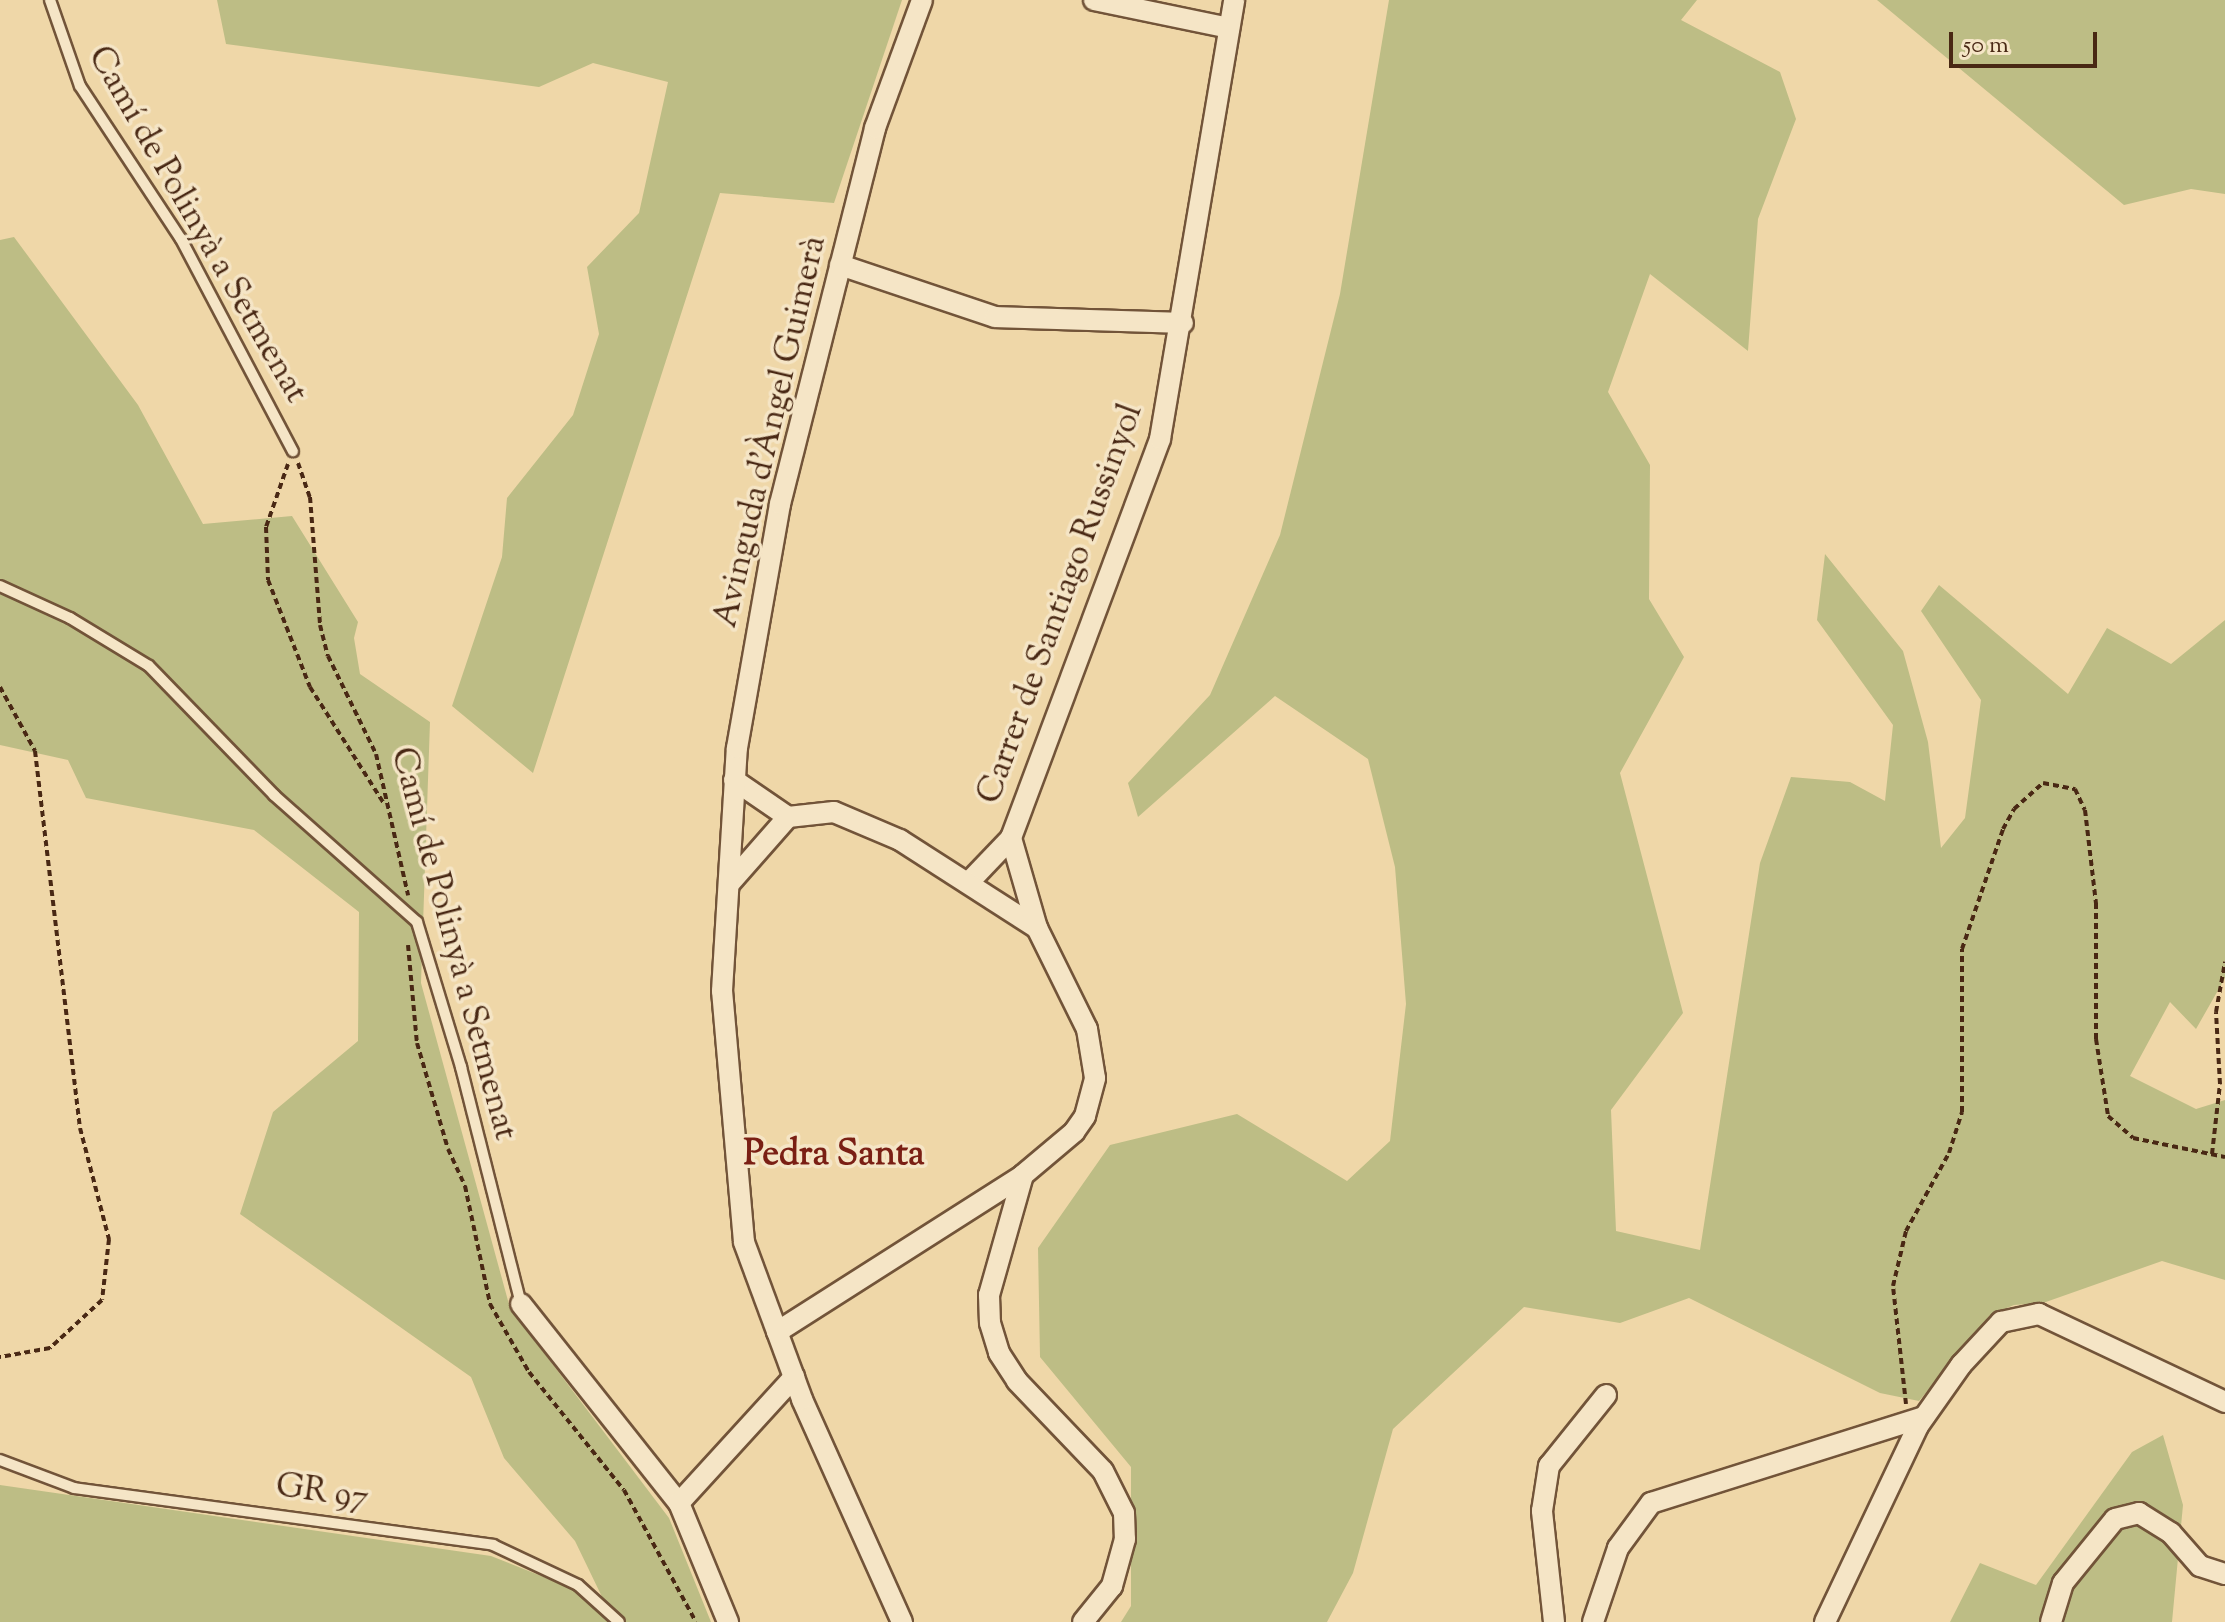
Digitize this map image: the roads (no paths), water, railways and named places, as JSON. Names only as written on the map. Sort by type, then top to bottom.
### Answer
[{"type":"street","name":"Avinguda d'Àngel Guimerà","points":[[902,1622],[794,1377],[744,1242],[722,991],[734,780],[780,504],[875,128],[922,0]]},
{"type":"street","points":[[1094,0],[1229,28]]},
{"type":"street","name":"Carrer de Santiago Russinyol","points":[[970,881],[1011,838],[1160,439],[1183,323],[1234,0]]},
{"type":"street","points":[[840,265],[995,317],[1183,323]]},
{"type":"street","points":[[734,780],[788,817]]},
{"type":"street","points":[[730,883],[788,817],[821,811],[857,818],[970,881],[1037,928]]},
{"type":"street","points":[[777,1332],[1023,1175],[1074,1132],[1085,1116],[1095,1078],[1082,1016],[1037,928],[1011,838]]},
{"type":"street","points":[[1023,1175],[989,1295],[990,1323],[999,1353],[1017,1381],[1103,1471],[1124,1513],[1125,1539],[1112,1586],[1083,1622]]},
{"type":"street","points":[[521,1304],[679,1503],[728,1622]]},
{"type":"street","points":[[1825,1622],[1916,1420],[2001,1322],[2039,1314],[2225,1402]]},
{"type":"street","points":[[679,1503],[794,1377]]},
{"type":"street","points":[[1554,1622],[1542,1511],[1549,1466],[1606,1395]]},
{"type":"street","points":[[1593,1622],[1618,1548],[1651,1503],[1916,1420]]},
{"type":"street","points":[[2051,1622],[2063,1583],[2115,1519],[2139,1513],[2171,1533],[2200,1566],[2225,1574]]},
{"type":"lane","name":"Camí de Polinyà a Setmenat","points":[[50,0],[80,86],[181,239],[293,451]]},
{"type":"lane","name":"Camí de Polinyà a Setmenat","points":[[0,586],[70,618],[149,666],[274,795],[417,922],[461,1067],[521,1304]]},
{"type":"lane","name":"GR 97","points":[[0,1460],[74,1488],[493,1545],[578,1585],[619,1622]]},
{"type":"district","name":"Pedra Santa","points":[[834,1156]]}]
